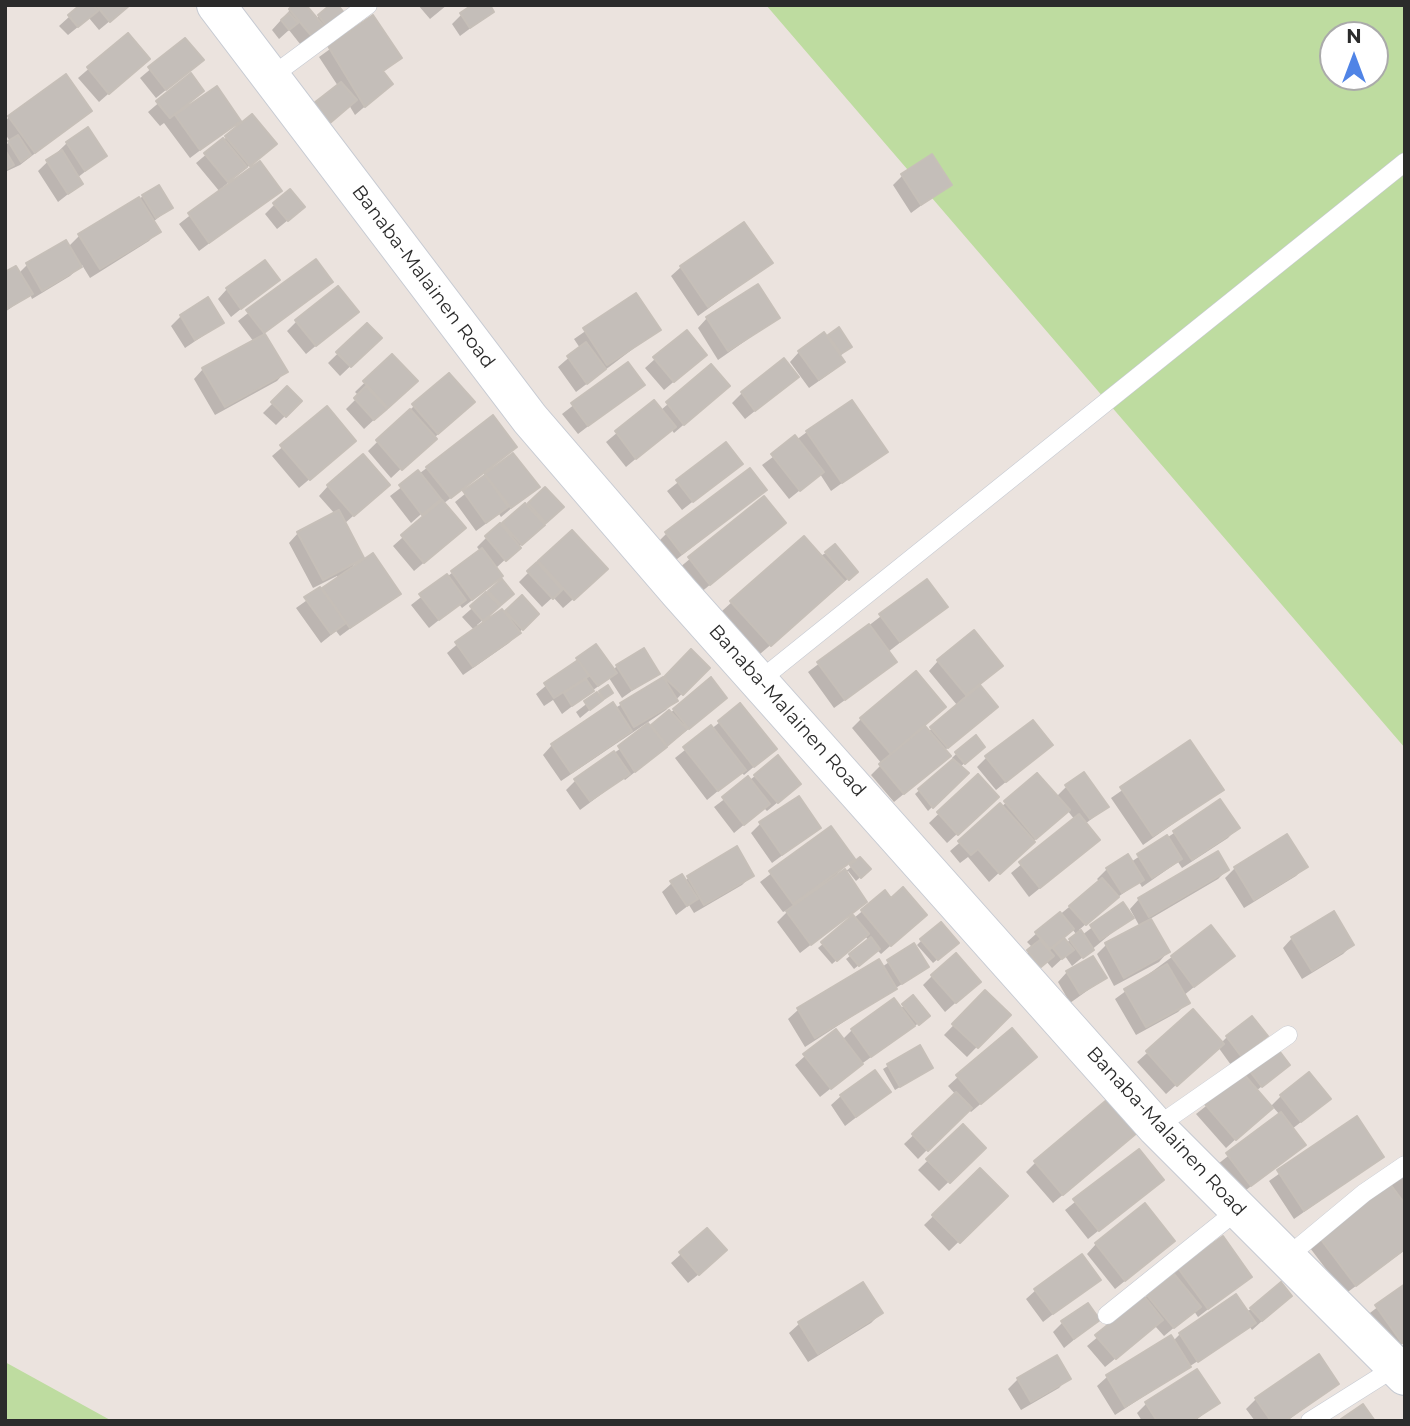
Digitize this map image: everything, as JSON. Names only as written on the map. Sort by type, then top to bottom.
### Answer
[{"type":"street","name":"Banaba-Malainen Road","points":[[216,5],[530,419],[1156,1127],[1402,1368]]},
{"type":"lane","points":[[272,76],[368,5]]},
{"type":"lane","points":[[759,681],[1405,162]]},
{"type":"lane","points":[[1156,1127],[1288,1035]]},
{"type":"lane","points":[[1287,1257],[1364,1193],[1405,1165]]},
{"type":"lane","points":[[1107,1315],[1239,1209]]},
{"type":"lane","points":[[1310,1421],[1402,1368]]},
{"type":"green space","points":[[766,5],[1405,5],[1405,748]]},
{"type":"green space","points":[[5,1362],[112,1421],[5,1421]]},
{"type":"building","points":[[80,5],[93,5],[98,11],[78,27],[68,15]]},
{"type":"building","points":[[96,5],[130,5],[110,22]]},
{"type":"building","points":[[293,5],[306,5],[327,30],[315,40],[289,9]]},
{"type":"building","points":[[330,5],[338,5],[345,14],[328,28],[318,15]]},
{"type":"building","points":[[472,5],[490,5],[494,12],[470,28],[460,13]]},
{"type":"building","points":[[289,13],[298,23],[289,30],[281,20]]},
{"type":"building","points":[[373,15],[402,58],[383,71],[393,84],[365,107],[328,46]]},
{"type":"building","points":[[128,33],[150,59],[109,94],[87,67]]},
{"type":"building","points":[[185,38],[204,60],[166,90],[148,67]]},
{"type":"building","points":[[191,73],[204,91],[170,118],[156,101]]},
{"type":"building","points":[[66,74],[92,111],[35,153],[8,116]]},
{"type":"building","points":[[341,82],[357,100],[330,123],[314,103]]},
{"type":"building","points":[[217,86],[241,121],[200,150],[175,115]]},
{"type":"building","points":[[252,114],[277,144],[250,166],[225,136]]},
{"type":"building","points":[[88,127],[107,156],[85,171],[66,142]]},
{"type":"building","points":[[18,135],[31,155],[21,162],[8,141]]},
{"type":"building","points":[[223,138],[247,167],[228,182],[204,153]]},
{"type":"building","points":[[5,150],[14,165],[5,170]]},
{"type":"building","points":[[62,150],[83,184],[68,194],[46,160]]},
{"type":"building","points":[[932,154],[952,185],[921,205],[901,174]]},
{"type":"building","points":[[260,161],[282,191],[209,243],[188,213]]},
{"type":"building","points":[[159,185],[173,208],[156,218],[142,195]]},
{"type":"building","points":[[290,189],[305,207],[288,221],[273,203]]},
{"type":"building","points":[[139,197],[161,232],[100,269],[78,234]]},
{"type":"building","points":[[744,222],[773,263],[708,307],[680,266]]},
{"type":"building","points":[[66,240],[82,267],[42,291],[26,263]]},
{"type":"building","points":[[316,259],[333,282],[264,333],[246,310]]},
{"type":"building","points":[[265,260],[280,280],[241,309],[226,288]]},
{"type":"building","points":[[16,266],[33,294],[7,309],[5,272]]},
{"type":"building","points":[[758,284],[780,318],[728,351],[706,317]]},
{"type":"building","points":[[338,286],[359,312],[316,346],[295,320]]},
{"type":"building","points":[[636,293],[661,330],[607,365],[583,328]]},
{"type":"building","points":[[208,297],[224,323],[195,340],[180,315]]},
{"type":"building","points":[[367,323],[382,338],[351,367],[336,352]]},
{"type":"building","points":[[839,327],[852,347],[841,354],[828,335]]},
{"type":"building","points":[[687,330],[707,355],[674,382],[653,357]]},
{"type":"building","points":[[824,332],[845,362],[819,380],[798,351]]},
{"type":"building","points":[[265,334],[288,372],[225,407],[202,368]]},
{"type":"building","points":[[586,342],[606,369],[587,384],[567,356]]},
{"type":"building","points":[[392,354],[418,381],[388,408],[363,381]]},
{"type":"building","points":[[784,358],[799,377],[755,411],[741,392]]},
{"type":"building","points":[[628,362],[645,385],[588,426],[571,403]]},
{"type":"building","points":[[711,364],[730,386],[684,425],[666,402]]},
{"type":"building","points":[[449,373],[475,402],[438,434],[412,404]]},
{"type":"building","points":[[287,386],[302,401],[286,417],[271,402]]},
{"type":"building","points":[[366,386],[387,409],[374,420],[354,398]]},
{"type":"building","points":[[654,400],[676,427],[636,459],[615,431]]},
{"type":"building","points":[[852,400],[888,452],[842,483],[806,431]]},
{"type":"building","points":[[327,406],[356,441],[310,480],[280,445]]},
{"type":"building","points":[[410,409],[437,439],[402,470],[376,440]]},
{"type":"building","points":[[493,415],[517,447],[451,498],[426,467]]},
{"type":"building","points":[[795,435],[824,472],[800,491],[771,454]]},
{"type":"building","points":[[726,442],[743,464],[693,502],[676,480]]},
{"type":"building","points":[[513,453],[540,487],[511,508],[485,474]]},
{"type":"building","points":[[363,454],[390,485],[354,516],[327,485]]},
{"type":"building","points":[[750,468],[767,490],[682,554],[665,532]]},
{"type":"building","points":[[418,470],[441,499],[422,515],[399,485]]},
{"type":"building","points":[[485,475],[508,507],[486,523],[463,491]]},
{"type":"building","points":[[545,487],[564,507],[546,523],[528,503]]},
{"type":"building","points":[[764,496],[786,523],[710,585],[688,557]]},
{"type":"building","points":[[442,500],[466,528],[424,563],[401,535]]},
{"type":"building","points":[[525,503],[545,525],[522,545],[502,523]]},
{"type":"building","points":[[339,510],[364,558],[323,580],[297,532]]},
{"type":"building","points":[[500,523],[521,548],[506,561],[485,536]]},
{"type":"building","points":[[572,530],[608,569],[574,600],[538,561]]},
{"type":"building","points":[[804,536],[844,581],[771,646],[730,601]]},
{"type":"building","points":[[835,544],[858,572],[849,580],[825,552]]},
{"type":"building","points":[[482,548],[503,576],[472,600],[451,571]]},
{"type":"building","points":[[373,553],[401,594],[350,628],[322,588]]},
{"type":"building","points":[[537,562],[562,590],[553,599],[527,571]]},
{"type":"building","points":[[447,574],[466,600],[439,620],[419,594]]},
{"type":"building","points":[[502,579],[514,594],[501,605],[488,591]]},
{"type":"building","points":[[927,579],[948,607],[900,642],[879,614]]},
{"type":"building","points":[[320,587],[346,623],[331,634],[304,597]]},
{"type":"building","points":[[486,592],[500,606],[483,621],[470,606]]},
{"type":"building","points":[[522,595],[539,614],[523,630],[505,611]]},
{"type":"building","points":[[502,609],[521,633],[473,667],[455,642]]},
{"type":"building","points":[[869,624],[897,662],[845,700],[817,662]]},
{"type":"building","points":[[974,630],[1003,666],[966,695],[937,660]]},
{"type":"building","points":[[596,644],[617,673],[598,686],[576,658]]},
{"type":"building","points":[[644,648],[660,674],[632,690],[616,665]]},
{"type":"building","points":[[691,649],[710,668],[683,695],[664,677]]},
{"type":"building","points":[[578,660],[589,676],[554,698],[544,683]]},
{"type":"building","points":[[916,671],[946,707],[891,754],[860,718]]},
{"type":"building","points":[[663,677],[678,701],[634,727],[620,703]]},
{"type":"building","points":[[711,677],[727,698],[689,729],[673,709]]},
{"type":"building","points":[[586,679],[594,691],[572,706],[564,693]]},
{"type":"building","points":[[608,685],[613,693],[604,699],[599,691]]},
{"type":"building","points":[[980,685],[998,707],[948,748],[930,727]]},
{"type":"building","points":[[597,692],[603,700],[590,710],[584,701]]},
{"type":"building","points":[[613,702],[632,731],[571,773],[551,744]]},
{"type":"building","points":[[740,703],[777,749],[754,767],[718,721]]},
{"type":"building","points":[[669,710],[687,729],[667,746],[651,725]]},
{"type":"building","points":[[1033,720],[1053,745],[1006,782],[985,756]]},
{"type":"building","points":[[648,723],[667,747],[635,772],[618,746]]},
{"type":"building","points":[[711,725],[746,770],[718,791],[683,747]]},
{"type":"building","points":[[925,726],[951,756],[904,794],[879,764]]},
{"type":"building","points":[[976,735],[985,747],[965,764],[955,752]]},
{"type":"building","points":[[1190,740],[1224,790],[1153,836],[1120,787]]},
{"type":"building","points":[[614,751],[630,774],[590,801],[574,779]]},
{"type":"building","points":[[778,755],[801,784],[778,803],[754,775]]},
{"type":"building","points":[[953,759],[969,773],[933,808],[918,789]]},
{"type":"building","points":[[1084,772],[1109,807],[1090,819],[1065,785]]},
{"type":"building","points":[[1037,773],[1070,810],[1036,839],[1004,801]]},
{"type":"building","points":[[978,774],[999,797],[958,835],[937,812]]},
{"type":"building","points":[[748,776],[770,804],[744,825],[722,797]]},
{"type":"building","points":[[799,796],[821,828],[782,855],[759,822]]},
{"type":"building","points":[[1220,799],[1240,828],[1192,860],[1173,831]]},
{"type":"building","points":[[1000,803],[1035,842],[1000,874],[978,849],[971,855],[958,841]]},
{"type":"building","points":[[1079,814],[1100,840],[1040,888],[1019,862]]},
{"type":"building","points":[[831,826],[855,859],[793,904],[769,871]]},
{"type":"building","points":[[1287,834],[1308,867],[1254,900],[1234,867]]},
{"type":"building","points":[[1167,835],[1182,859],[1152,878],[1137,854]]},
{"type":"building","points":[[737,846],[754,876],[704,905],[687,876]]},
{"type":"building","points":[[1218,851],[1229,870],[1149,917],[1138,898]]},
{"type":"building","points":[[1128,854],[1144,880],[1122,893],[1106,868]]},
{"type":"building","points":[[860,857],[871,869],[861,878],[850,865]]},
{"type":"building","points":[[845,869],[867,902],[811,945],[786,911]]},
{"type":"building","points":[[682,874],[698,899],[687,906],[670,881]]},
{"type":"building","points":[[1102,878],[1119,897],[1086,925],[1069,906]]},
{"type":"building","points":[[903,887],[927,915],[891,946],[861,910],[885,890],[891,898]]},
{"type":"building","points":[[1123,902],[1134,918],[1100,940],[1090,925]]},
{"type":"building","points":[[1334,911],[1354,945],[1312,971],[1291,937]]},
{"type":"building","points":[[1060,912],[1074,929],[1050,949],[1035,932]]},
{"type":"building","points":[[853,915],[869,934],[837,961],[821,942]]},
{"type":"building","points":[[1151,919],[1170,952],[1124,978],[1105,943]]},
{"type":"building","points":[[941,922],[959,943],[938,960],[920,939]]},
{"type":"building","points":[[1211,925],[1235,956],[1194,987],[1171,956]]},
{"type":"building","points":[[1081,930],[1094,950],[1083,958],[1069,939]]},
{"type":"building","points":[[871,937],[880,949],[859,966],[849,954]]},
{"type":"building","points":[[1064,938],[1074,950],[1062,959],[1053,948]]},
{"type":"building","points":[[1040,940],[1054,956],[1041,967],[1027,950]]},
{"type":"building","points":[[914,943],[929,967],[902,984],[887,960]]},
{"type":"building","points":[[956,953],[981,982],[956,1003],[931,975]]},
{"type":"building","points":[[1093,956],[1107,978],[1080,994],[1066,971]]},
{"type":"building","points":[[879,959],[897,989],[815,1038],[797,1008]]},
{"type":"building","points":[[1167,964],[1190,1003],[1146,1027],[1124,989]]},
{"type":"building","points":[[985,990],[1011,1015],[978,1048],[952,1024]]},
{"type":"building","points":[[913,995],[930,1016],[919,1025],[902,1004]]},
{"type":"building","points":[[894,998],[915,1026],[871,1057],[851,1029]]},
{"type":"building","points":[[1193,1009],[1224,1044],[1177,1086],[1146,1051]]},
{"type":"building","points":[[1252,1016],[1268,1036],[1241,1056],[1226,1036]]},
{"type":"building","points":[[1012,1028],[1037,1057],[981,1104],[956,1075]]},
{"type":"building","points":[[836,1029],[863,1064],[831,1089],[803,1054]]},
{"type":"building","points":[[920,1045],[933,1068],[900,1087],[887,1064]]},
{"type":"building","points":[[1277,1048],[1290,1065],[1262,1087],[1249,1070]]},
{"type":"building","points":[[875,1070],[891,1092],[856,1117],[840,1095]]},
{"type":"building","points":[[1241,1071],[1273,1108],[1236,1140],[1204,1103]]},
{"type":"building","points":[[1309,1072],[1331,1099],[1301,1122],[1280,1095]]},
{"type":"building","points":[[956,1092],[972,1108],[928,1151],[912,1134]]},
{"type":"building","points":[[1109,1098],[1138,1132],[1063,1195],[1034,1161]]},
{"type":"building","points":[[1281,1112],[1306,1145],[1251,1186],[1226,1153]]},
{"type":"building","points":[[1357,1116],[1384,1157],[1304,1211],[1277,1170]]},
{"type":"building","points":[[963,1124],[986,1148],[950,1183],[926,1159]]},
{"type":"building","points":[[1139,1149],[1164,1180],[1099,1231],[1073,1199]]},
{"type":"building","points":[[980,1168],[1008,1196],[960,1243],[932,1215]]},
{"type":"building","points":[[1387,1180],[1405,1204],[1405,1249],[1356,1286],[1316,1233]]},
{"type":"building","points":[[1145,1203],[1175,1241],[1125,1281],[1095,1243]]},
{"type":"building","points":[[707,1228],[727,1250],[699,1275],[679,1252]]},
{"type":"building","points":[[1223,1236],[1252,1277],[1208,1309],[1178,1268]]},
{"type":"building","points":[[1082,1254],[1101,1280],[1053,1314],[1034,1289]]},
{"type":"building","points":[[1174,1274],[1201,1307],[1174,1328],[1147,1295]]},
{"type":"building","points":[[863,1282],[883,1313],[818,1354],[798,1322]]},
{"type":"building","points":[[1281,1282],[1292,1296],[1262,1321],[1250,1308]]},
{"type":"building","points":[[1405,1284],[1405,1341],[1402,1343],[1375,1305]]},
{"type":"building","points":[[1236,1294],[1256,1323],[1198,1362],[1179,1333]]},
{"type":"building","points":[[1144,1296],[1163,1320],[1116,1359],[1095,1335]]},
{"type":"building","points":[[1088,1303],[1100,1320],[1074,1339],[1061,1321]]},
{"type":"building","points":[[1171,1335],[1191,1367],[1125,1407],[1106,1375]]},
{"type":"building","points":[[1319,1354],[1339,1384],[1285,1421],[1271,1421],[1255,1398]]},
{"type":"building","points":[[1057,1355],[1071,1379],[1031,1402],[1017,1378]]},
{"type":"building","points":[[1197,1369],[1220,1403],[1192,1421],[1157,1421],[1145,1402]]},
{"type":"building","points":[[1363,1404],[1375,1421],[1341,1421],[1341,1419]]}]
